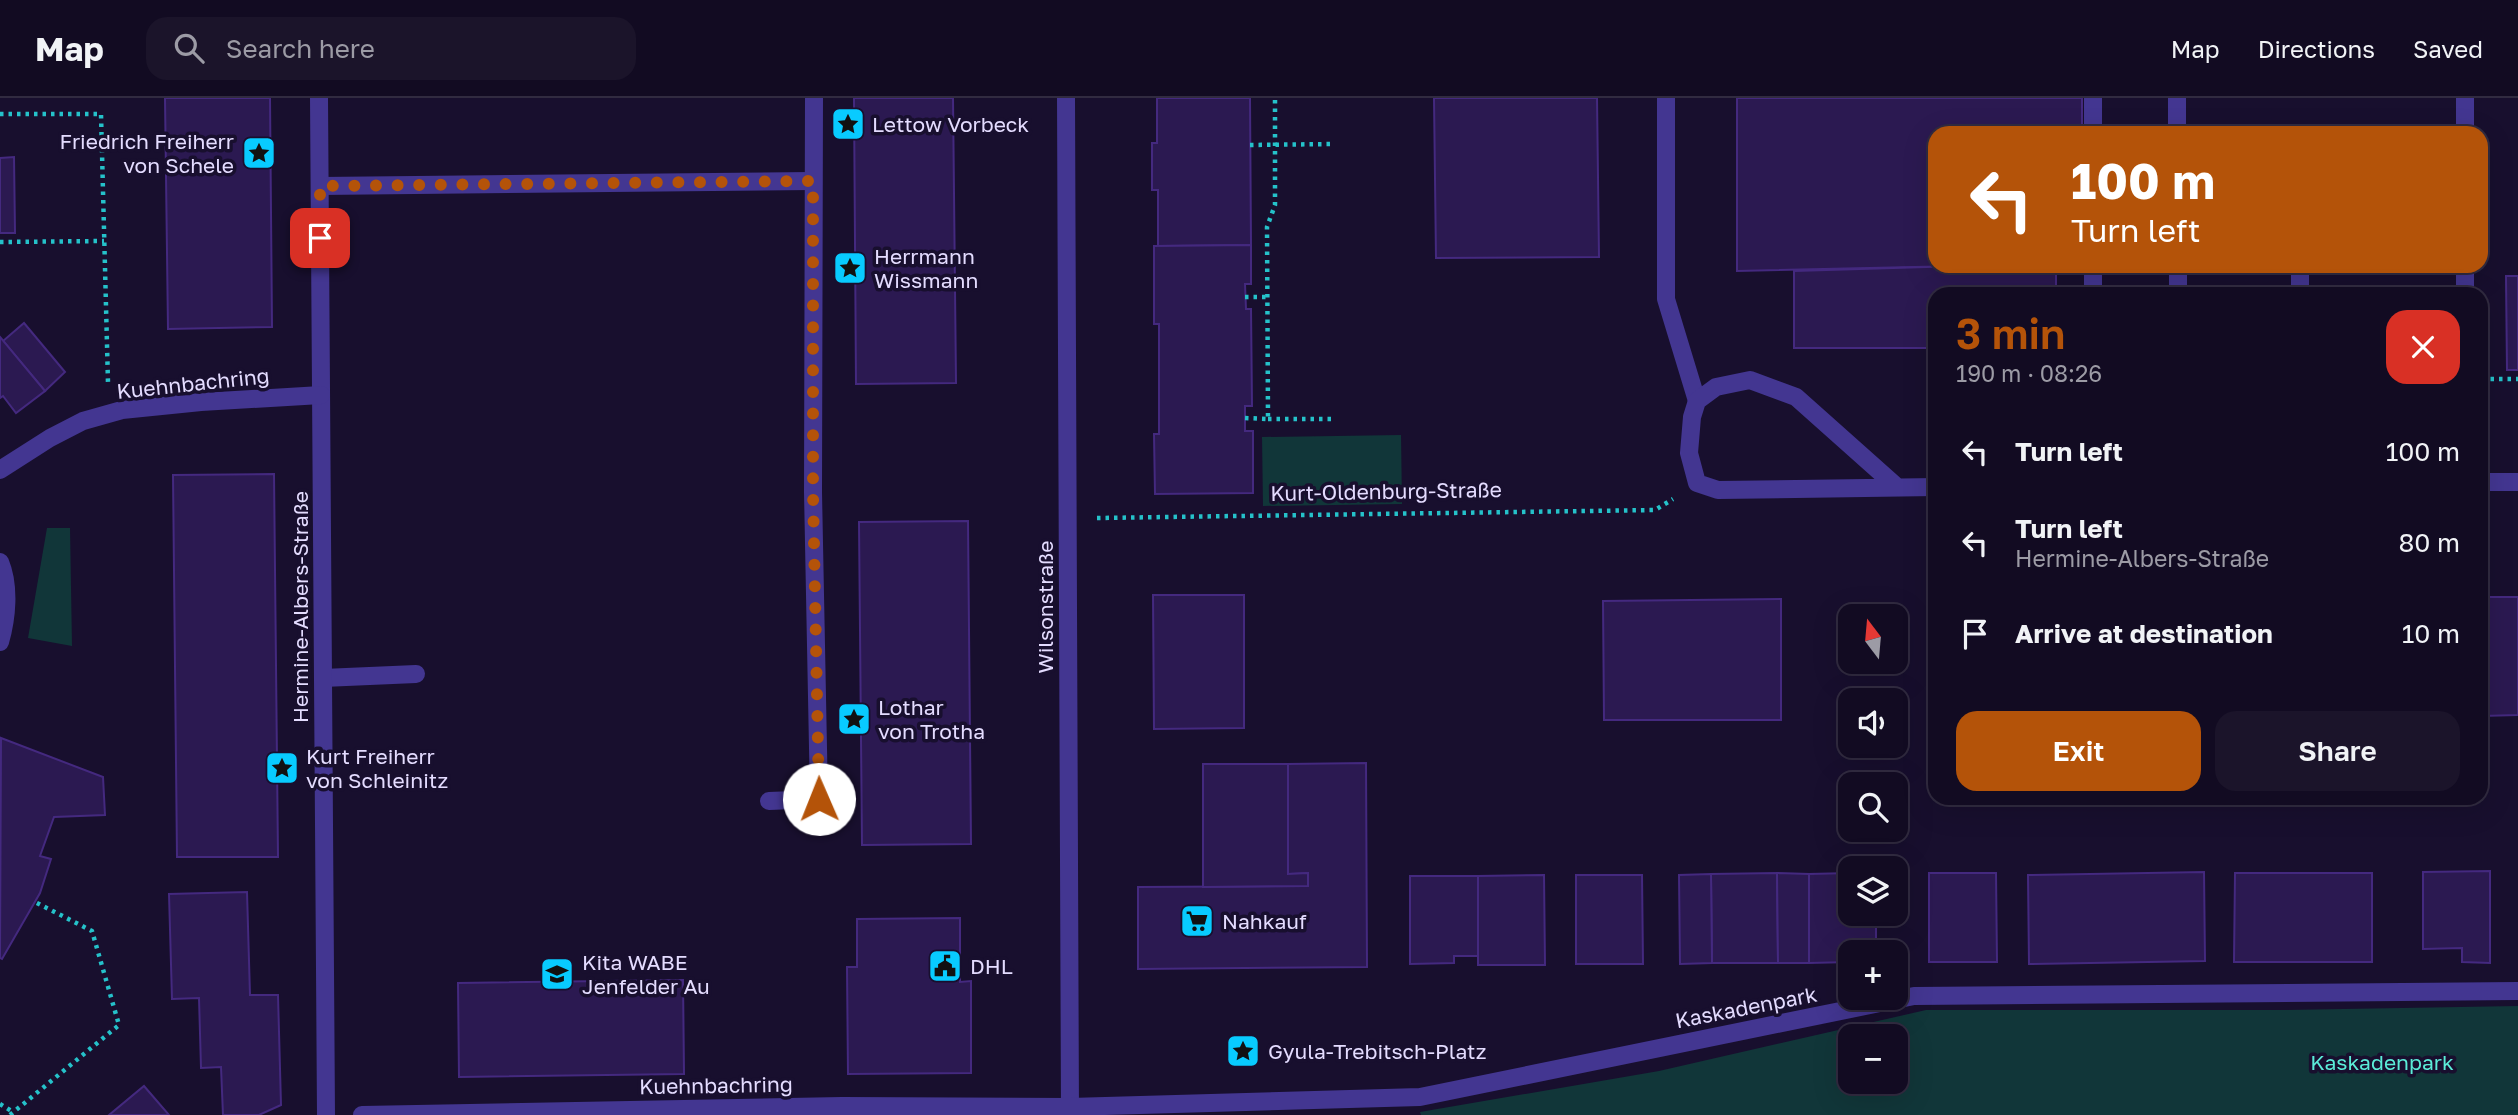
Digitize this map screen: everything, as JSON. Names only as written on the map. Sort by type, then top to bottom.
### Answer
[{"type":"street","name":"Hermine-Albers-Straße","points":[[319,98],[326,1115]]},
{"type":"street","points":[[769,801],[819,799],[813,492],[814,98]]},
{"type":"street","name":"Wilsonstraße","points":[[1066,98],[1070,1111]]},
{"type":"street","points":[[1666,98],[1666,299],[1698,401]]},
{"type":"street","points":[[2093,98],[2093,126]]},
{"type":"street","points":[[2176,98],[2177,126]]},
{"type":"street","points":[[2465,98],[2465,126]]},
{"type":"street","points":[[320,186],[813,181]]},
{"type":"street","points":[[1897,487],[1796,397],[1751,380],[1716,387],[1698,401],[1692,417],[1689,453],[1698,483],[1718,490],[1928,487]]},
{"type":"street","name":"Kuehnbachring","points":[[0,470],[50,438],[83,421],[122,410],[321,395]]},
{"type":"street","points":[[2488,482],[2518,482]]},
{"type":"street","points":[[0,562],[4,571],[6,619],[0,642]]},
{"type":"street","points":[[323,678],[416,674]]},
{"type":"street","name":"Kaskadenpark","points":[[1070,1111],[1420,1097],[1914,996],[2518,991]]},
{"type":"street","name":"Kuehnbachring","points":[[362,1115],[842,1106],[1070,1111]]},
{"type":"path","points":[[1268,419],[1267,227],[1275,205],[1275,98]]},
{"type":"path","points":[[0,114],[101,114],[109,414]]},
{"type":"path","points":[[1250,145],[1332,144]]},
{"type":"path","points":[[0,242],[104,241]]},
{"type":"path","points":[[1245,297],[1267,297]]},
{"type":"path","points":[[2488,379],[2518,379]]},
{"type":"path","points":[[1245,418],[1334,419]]},
{"type":"path","name":"Kurt-Oldenburg-Straße","points":[[1068,519],[1655,510],[1698,483]]},
{"type":"path","points":[[0,1104],[12,1114],[120,1025],[92,931],[35,902]]},
{"type":"green space","points":[[1401,435],[1402,504],[1263,506],[1262,437]]},
{"type":"green space","points":[[47,528],[70,528],[72,646],[28,638]]},
{"type":"green space","name":"Kaskadenpark","points":[[2518,1006],[2518,1115],[1421,1115],[1420,1112],[1659,1071],[1838,1030],[1838,1094],[1908,1094],[1908,1024],[1865,1024],[1926,1010],[2285,1010]]},
{"type":"building","points":[[165,98],[270,98],[272,327],[168,329]]},
{"type":"building","points":[[854,98],[953,98],[956,383],[856,384]]},
{"type":"building","points":[[1157,98],[1250,98],[1251,245],[1158,246],[1158,190],[1152,190],[1152,143],[1157,143]]},
{"type":"building","points":[[1434,98],[1597,98],[1599,257],[1436,258]]},
{"type":"building","points":[[1737,98],[2082,98],[2082,126],[1928,126],[1928,267],[1737,271]]},
{"type":"building","points":[[14,157],[15,233],[0,233],[0,158]]},
{"type":"building","points":[[1251,245],[1251,284],[1245,284],[1246,309],[1251,309],[1252,406],[1245,406],[1245,431],[1253,431],[1253,493],[1155,494],[1154,434],[1159,434],[1159,324],[1154,324],[1154,246]]},
{"type":"building","points":[[1928,267],[1928,273],[2056,273],[2056,287],[1928,287],[1928,348],[1794,348],[1794,271]]},
{"type":"building","points":[[2506,276],[2518,276],[2518,370],[2507,370]]},
{"type":"building","points":[[24,323],[65,372],[45,391],[3,341]]},
{"type":"building","points":[[0,337],[45,391],[16,413],[3,396],[0,398]]},
{"type":"building","points":[[274,474],[278,857],[177,857],[173,475]]},
{"type":"building","points":[[968,521],[971,844],[862,845],[859,522]]},
{"type":"building","points":[[1153,595],[1244,595],[1244,728],[1154,729]]},
{"type":"building","points":[[2488,597],[2518,597],[2518,715],[2488,716]]},
{"type":"building","points":[[1781,599],[1781,720],[1604,720],[1603,601]]},
{"type":"building","points":[[1,738],[103,777],[105,815],[54,817],[40,856],[51,859],[40,893],[2,959],[0,958]]},
{"type":"building","points":[[1366,763],[1367,967],[1138,969],[1138,887],[1308,886],[1308,873],[1288,874],[1288,764]]},
{"type":"building","points":[[1203,764],[1288,764],[1288,874],[1308,873],[1308,886],[1203,887]]},
{"type":"building","points":[[2490,871],[2490,963],[2462,962],[2462,948],[2423,949],[2423,872]]},
{"type":"building","points":[[2204,872],[2205,961],[2029,964],[2028,875]]},
{"type":"building","points":[[1777,873],[1778,963],[1712,963],[1711,874]]},
{"type":"building","points":[[1777,873],[1809,874],[1809,963],[1778,963]]},
{"type":"building","points":[[1838,873],[1838,926],[1876,926],[1876,940],[1838,940],[1838,962],[1809,963],[1809,874]]},
{"type":"building","points":[[1929,873],[1996,873],[1997,962],[1929,962]]},
{"type":"building","points":[[2235,873],[2372,873],[2372,962],[2234,962]]},
{"type":"building","points":[[1711,874],[1712,963],[1680,964],[1679,875]]},
{"type":"building","points":[[1544,875],[1545,965],[1478,965],[1478,876]]},
{"type":"building","points":[[1576,875],[1642,875],[1643,964],[1576,964]]},
{"type":"building","points":[[1410,876],[1478,876],[1478,956],[1454,956],[1454,963],[1410,964]]},
{"type":"building","points":[[247,892],[250,995],[278,995],[281,1105],[259,1115],[223,1115],[221,1067],[201,1068],[199,998],[172,999],[169,894]]},
{"type":"building","points":[[960,918],[960,982],[971,981],[971,1073],[848,1074],[847,967],[857,967],[857,919]]},
{"type":"building","points":[[683,980],[684,1074],[459,1077],[458,983]]},
{"type":"building","points":[[144,1086],[169,1115],[109,1115]]},
{"type":"place","name":"Lettow Vorbeck","points":[[848,124]]},
{"type":"place","name":"Friedrich Freiherr von Schele","points":[[259,153]]},
{"type":"place","name":"Herrmann Wissmann","points":[[850,268]]},
{"type":"place","name":"Lothar von Trotha","points":[[854,719]]},
{"type":"place","name":"Kurt Freiherr von Schleinitz","points":[[282,768]]},
{"type":"place","name":"Nahkauf","points":[[1197,921]]},
{"type":"place","name":"DHL","points":[[945,966]]},
{"type":"place","name":"Kita WABE Jenfelder Au","points":[[557,974]]},
{"type":"place","name":"Gyula-Trebitsch-Platz","points":[[1243,1051]]},
{"type":"route","points":[[320,238],[320,186],[813,181],[813,492],[819,799]]}]
